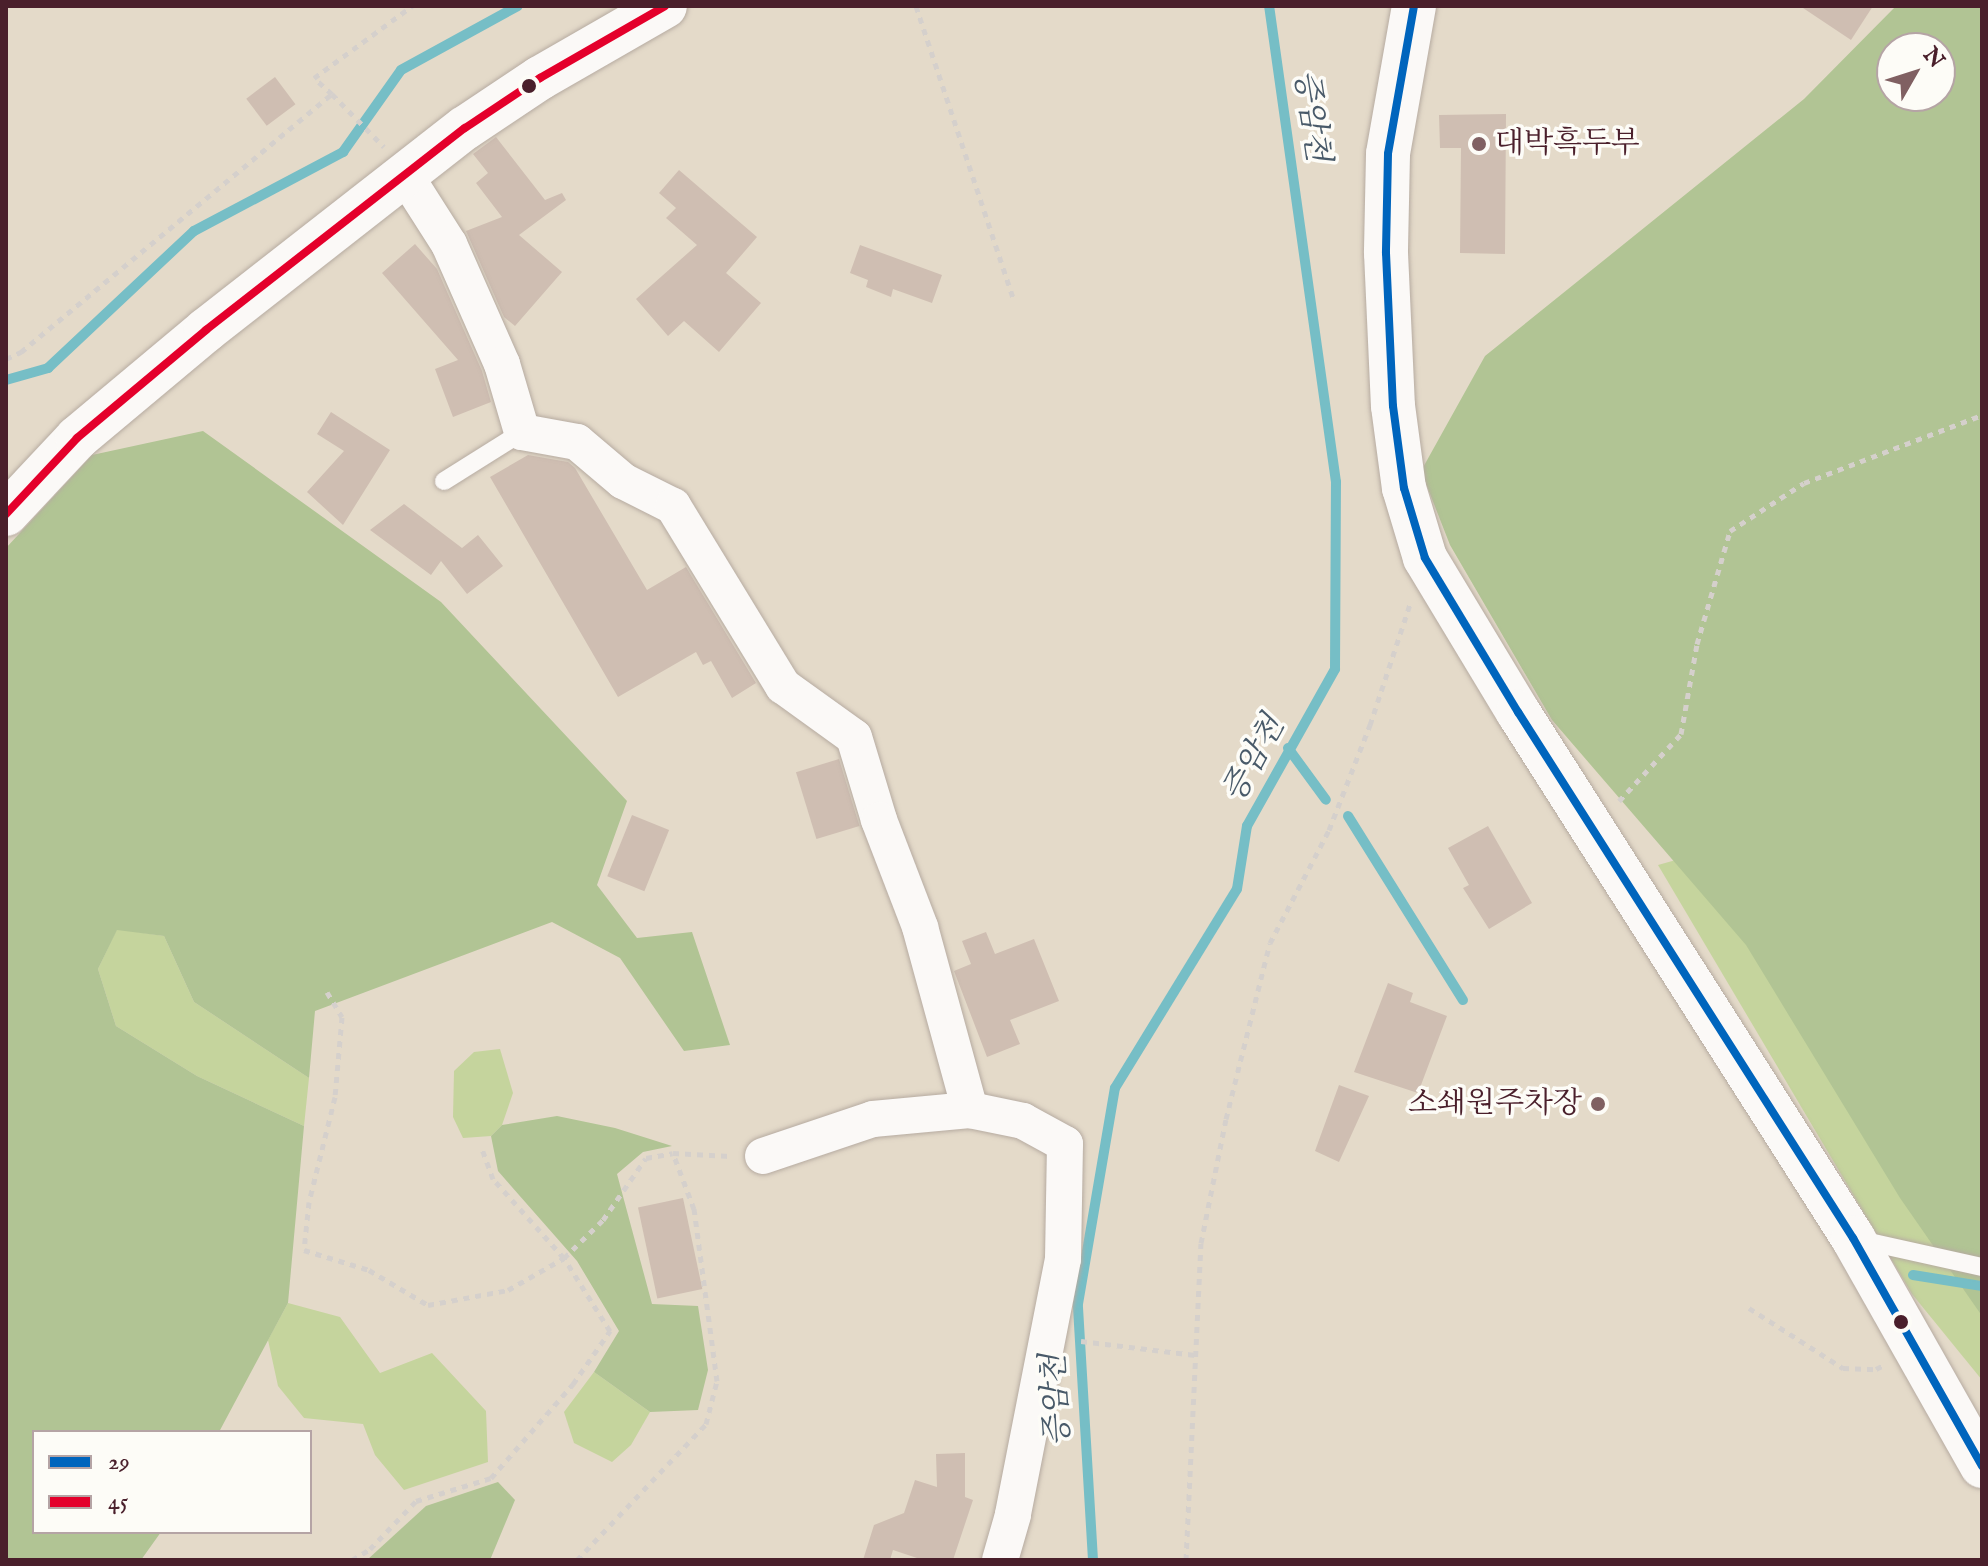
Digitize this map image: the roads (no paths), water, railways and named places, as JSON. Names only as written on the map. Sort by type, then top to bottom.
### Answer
[{"type":"main road","points":[[6,514],[77,438],[399,165],[665,6]]},
{"type":"main road","points":[[1414,6],[1388,154],[1386,253],[1393,406],[1404,488],[1425,558],[1853,1238],[1982,1466]]},
{"type":"street","points":[[399,165],[449,244],[502,364],[522,432],[577,442],[623,481],[673,506],[783,686],[854,737],[879,820],[920,927],[970,1110]]},
{"type":"street","points":[[763,1156],[873,1119],[970,1110],[1023,1121],[1065,1144],[1063,1259],[1013,1515],[1000,1560]]},
{"type":"lane","points":[[444,481],[522,432]]},
{"type":"lane","points":[[1853,1238],[1982,1267]]},
{"type":"waterway","points":[[6,380],[48,368],[194,231],[343,152],[401,70],[518,6]]},
{"type":"waterway","name":"증암천","points":[[1093,1560],[1078,1304],[1115,1088],[1237,889],[1247,826],[1335,669],[1336,482],[1269,6]]},
{"type":"waterway","points":[[1288,748],[1326,800]]},
{"type":"waterway","points":[[1348,816],[1463,1000]]},
{"type":"waterway","points":[[1913,1275],[1982,1286]]},
{"type":"place","name":"대박흑두부","points":[[1479,144]]},
{"type":"place","name":"소쇄원주차장","points":[[1598,1104]]}]
